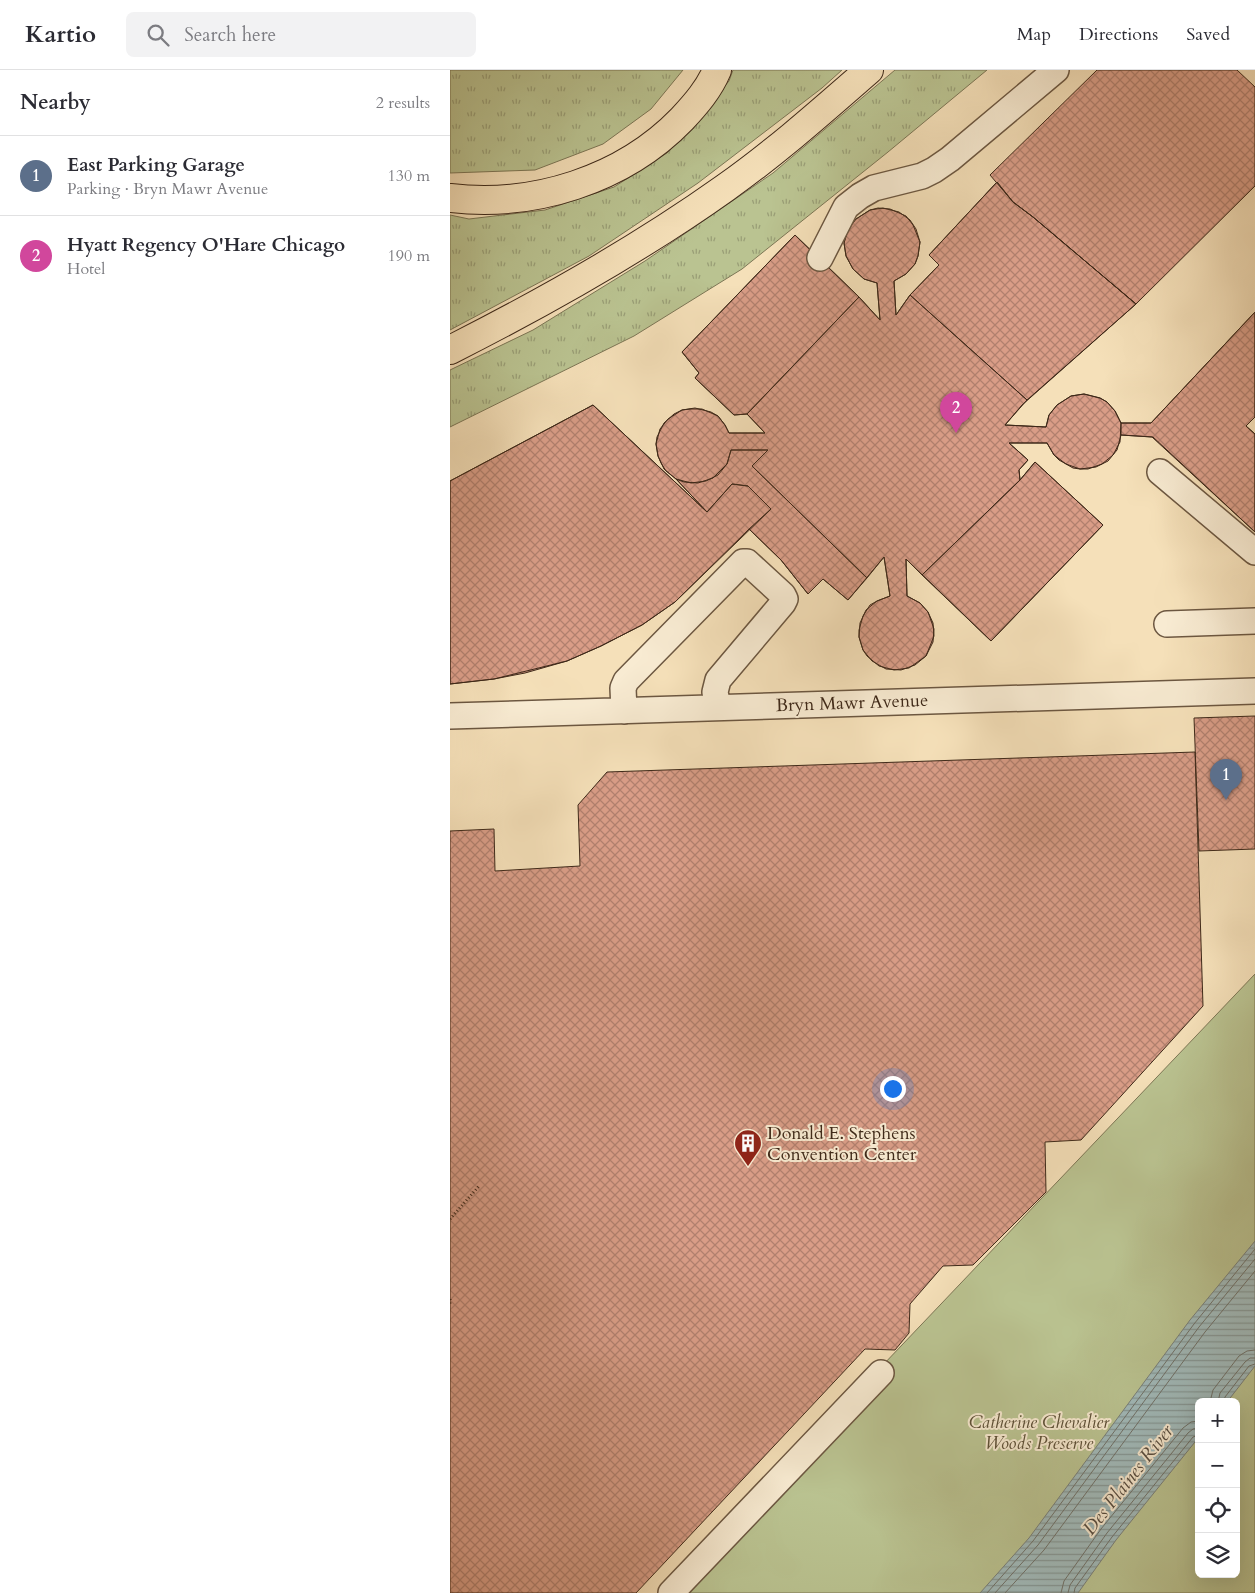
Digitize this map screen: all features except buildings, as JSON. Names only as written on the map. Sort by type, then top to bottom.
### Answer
[{"type":"highway","points":[[450,198],[498,200],[545,194],[587,181],[624,165],[654,145],[674,127],[696,104],[712,81],[717,70]]},
{"type":"highway","points":[[450,350],[580,282],[637,247],[725,188],[792,137],[868,70]]},
{"type":"street","points":[[820,258],[846,208],[874,188],[922,176],[950,160],[1056,70]]},
{"type":"street","points":[[1160,472],[1255,552]]},
{"type":"street","points":[[624,711],[623,688],[626,681],[743,562],[747,562],[785,599],[783,604],[718,680],[715,692],[718,707]]},
{"type":"street","points":[[1168,624],[1255,621]]},
{"type":"street","name":"Bryn Mawr Avenue","points":[[450,716],[1255,691]]},
{"type":"street","points":[[671,1593],[881,1373]]},
{"type":"path","points":[[450,1219],[480,1185]]},
{"type":"path","points":[[450,1300],[450,1305]]},
{"type":"green space","points":[[450,70],[683,70],[651,109],[603,144],[535,170],[450,173]]},
{"type":"green space","points":[[733,70],[842,70],[822,88],[698,183],[589,256],[450,330],[450,215],[469,219],[545,210],[614,187],[667,153],[729,81]]},
{"type":"green space","points":[[895,70],[987,70],[742,269],[634,336],[450,427],[450,370],[533,330],[645,261],[773,173]]},
{"type":"green space","name":"Catherine Chevalier Woods Preserve","points":[[1255,974],[1255,1593],[666,1593]]},
{"type":"water","name":"Des Plaines River","points":[[1255,1241],[1255,1366],[1230,1398],[1195,1398],[1195,1442],[1116,1540],[1078,1593],[980,1593],[1029,1538],[1190,1320]]},
{"type":"place","name":"Hyatt Regency O'Hare Chicago","points":[[956,433]]},
{"type":"place","name":"East Parking Garage","points":[[1226,800]]},
{"type":"place","name":"Donald E. Stephens Convention Center","points":[[748,1167]]}]
